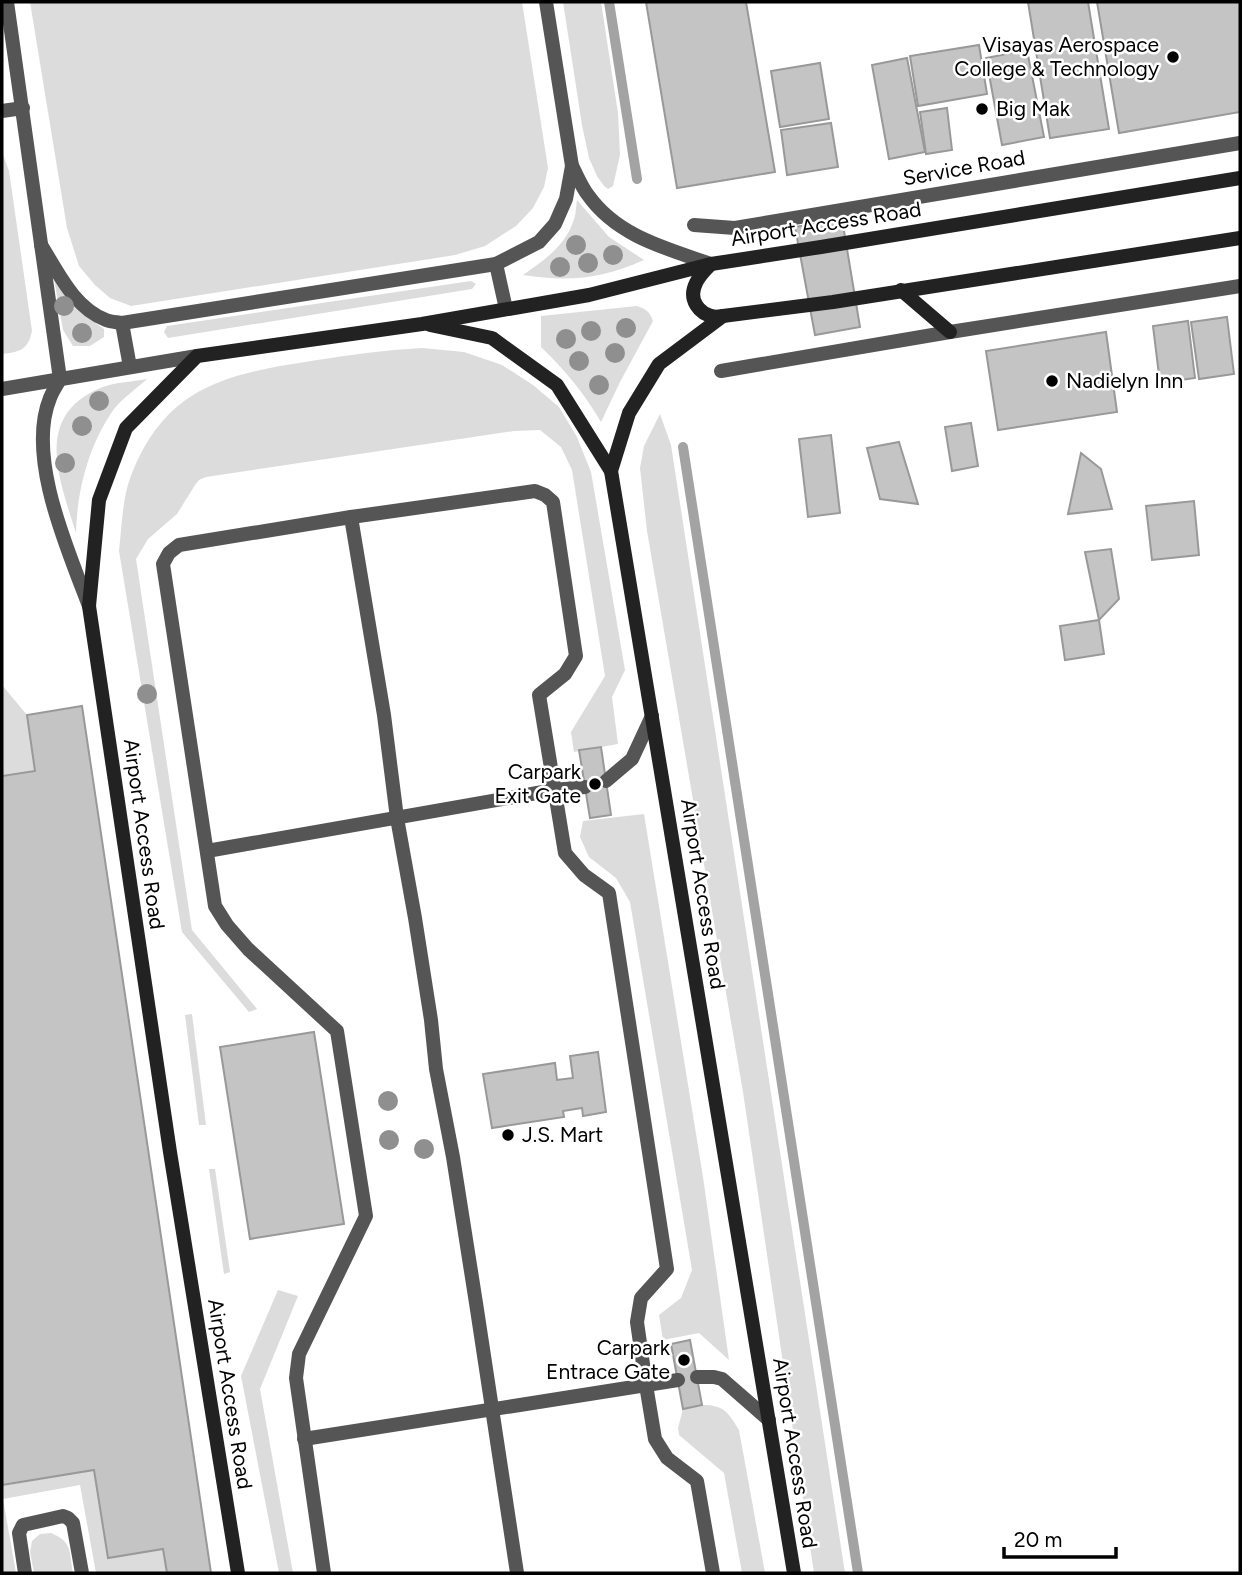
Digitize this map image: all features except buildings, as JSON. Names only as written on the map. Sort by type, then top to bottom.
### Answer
[{"type":"main road","name":"Airport Access Road","points":[[238,1573],[170,1152],[89,606],[99,500],[126,428],[197,356],[422,324],[589,295],[711,264],[1240,178]]},
{"type":"main road","points":[[711,264],[697,280],[693,297],[698,308],[708,316],[723,316],[833,302],[1240,238]]},
{"type":"main road","points":[[901,290],[950,332]]},
{"type":"main road","points":[[611,471],[629,413],[659,365],[723,316]]},
{"type":"main road","name":"Airport Access Road","points":[[422,324],[492,338],[557,385],[611,471],[794,1573]]},
{"type":"lane","points":[[6,2],[60,379],[50,398],[45,418],[43,438],[48,484],[59,524],[89,606]]},
{"type":"lane","points":[[546,2],[572,166],[587,194],[606,216],[645,242],[711,264]]},
{"type":"lane","points":[[2,111],[23,107]]},
{"type":"lane","name":"Service Road","points":[[694,225],[735,228],[1240,143]]},
{"type":"lane","points":[[41,245],[80,303],[106,320],[122,323],[496,264],[539,242],[555,224],[566,199],[572,166]]},
{"type":"lane","points":[[496,264],[506,309]]},
{"type":"lane","points":[[721,371],[1240,286]]},
{"type":"lane","points":[[122,323],[130,367]]},
{"type":"lane","points":[[2,388],[197,356]]},
{"type":"lane","points":[[324,1573],[296,1378],[299,1353],[366,1216],[337,1031],[248,949],[215,906],[163,564],[169,553],[179,545],[535,491],[553,502],[576,656],[565,674],[539,695],[554,790],[565,853],[584,875],[609,893],[667,1269],[641,1298],[637,1322],[646,1385],[655,1439],[667,1458],[697,1481],[713,1573]]},
{"type":"lane","points":[[351,517],[517,1573]]},
{"type":"lane","points":[[606,781],[632,759],[652,716]]},
{"type":"lane","points":[[207,851],[554,790],[585,787]]},
{"type":"lane","points":[[697,1377],[722,1379],[769,1420]]},
{"type":"lane","points":[[304,1439],[678,1380]]},
{"type":"lane","points":[[25,1573],[19,1533],[23,1525],[63,1516],[73,1523],[82,1573]]},
{"type":"shaded area","points":[[30,2],[522,2],[548,168],[544,187],[533,208],[516,226],[485,246],[455,255],[131,306],[110,298],[79,266],[67,228]]},
{"type":"shaded area","points":[[563,2],[601,2],[618,113],[620,155],[613,186],[608,189],[597,176],[589,158]]},
{"type":"shaded area","points":[[2,152],[9,171],[32,331],[22,349],[2,354]]},
{"type":"shaded area","points":[[577,200],[609,237],[644,260],[614,271],[585,277],[523,275],[565,238],[574,219]]},
{"type":"shaded area","points":[[54,279],[76,309],[104,329],[104,337],[90,346],[73,346],[63,330]]},
{"type":"shaded area","points":[[471,281],[476,284],[472,289],[168,338],[164,332],[167,326]]},
{"type":"shaded area","points":[[637,306],[647,311],[653,321],[601,422],[574,383],[541,347],[541,316]]},
{"type":"shaded area","points":[[422,348],[464,352],[502,365],[533,385],[559,407],[577,437],[591,472],[625,670],[612,697],[618,744],[574,752],[571,732],[605,676],[572,470],[561,447],[540,430],[514,431],[199,480],[177,514],[148,539],[136,559],[192,930],[257,1009],[249,1012],[182,932],[119,551],[126,492],[146,444],[163,421],[182,403],[203,389],[227,379],[281,366],[366,353]]},
{"type":"shaded area","points":[[147,379],[114,409],[91,452],[79,500],[76,533],[59,472],[57,452],[58,434],[65,416],[78,401],[98,389]]},
{"type":"shaded area","points":[[660,414],[671,445],[845,1573],[814,1573],[743,1092],[647,531],[640,468],[644,446]]},
{"type":"shaded area","points":[[2,685],[27,715],[35,771],[2,776]]},
{"type":"shaded area","points":[[644,814],[703,1177],[729,1360],[699,1333],[663,1340],[659,1315],[681,1298],[692,1270],[630,902],[616,878],[589,857],[580,837],[583,821]]},
{"type":"shaded area","points":[[192,1014],[206,1125],[199,1125],[185,1015]]},
{"type":"shaded area","points":[[209,1169],[215,1169],[230,1272],[224,1274]]},
{"type":"shaded area","points":[[278,1290],[298,1296],[260,1389],[293,1573],[279,1573],[241,1376]]},
{"type":"shaded area","points":[[702,1405],[716,1406],[725,1411],[739,1430],[765,1573],[742,1573],[724,1473],[679,1435],[683,1409]]},
{"type":"shaded area","points":[[94,1470],[108,1558],[163,1549],[167,1573],[96,1573],[80,1485],[3,1499],[16,1573],[2,1573],[2,1486]]},
{"type":"shaded area","points":[[51,1533],[67,1544],[73,1573],[34,1573],[30,1552],[32,1541],[40,1534]]},
{"type":"waterway","points":[[609,2],[637,179]]},
{"type":"waterway","points":[[683,447],[858,1573]]},
{"type":"place","name":"Visayas Aerospace College & Technology","points":[[1173,57]]},
{"type":"place","name":"Big Mak","points":[[982,109]]},
{"type":"place","name":"Nadielyn Inn","points":[[1052,381]]},
{"type":"place","name":"Carpark Exit Gate","points":[[595,784]]},
{"type":"place","name":"J.S. Mart","points":[[508,1135]]},
{"type":"place","name":"Carpark Entrace Gate","points":[[684,1360]]}]
